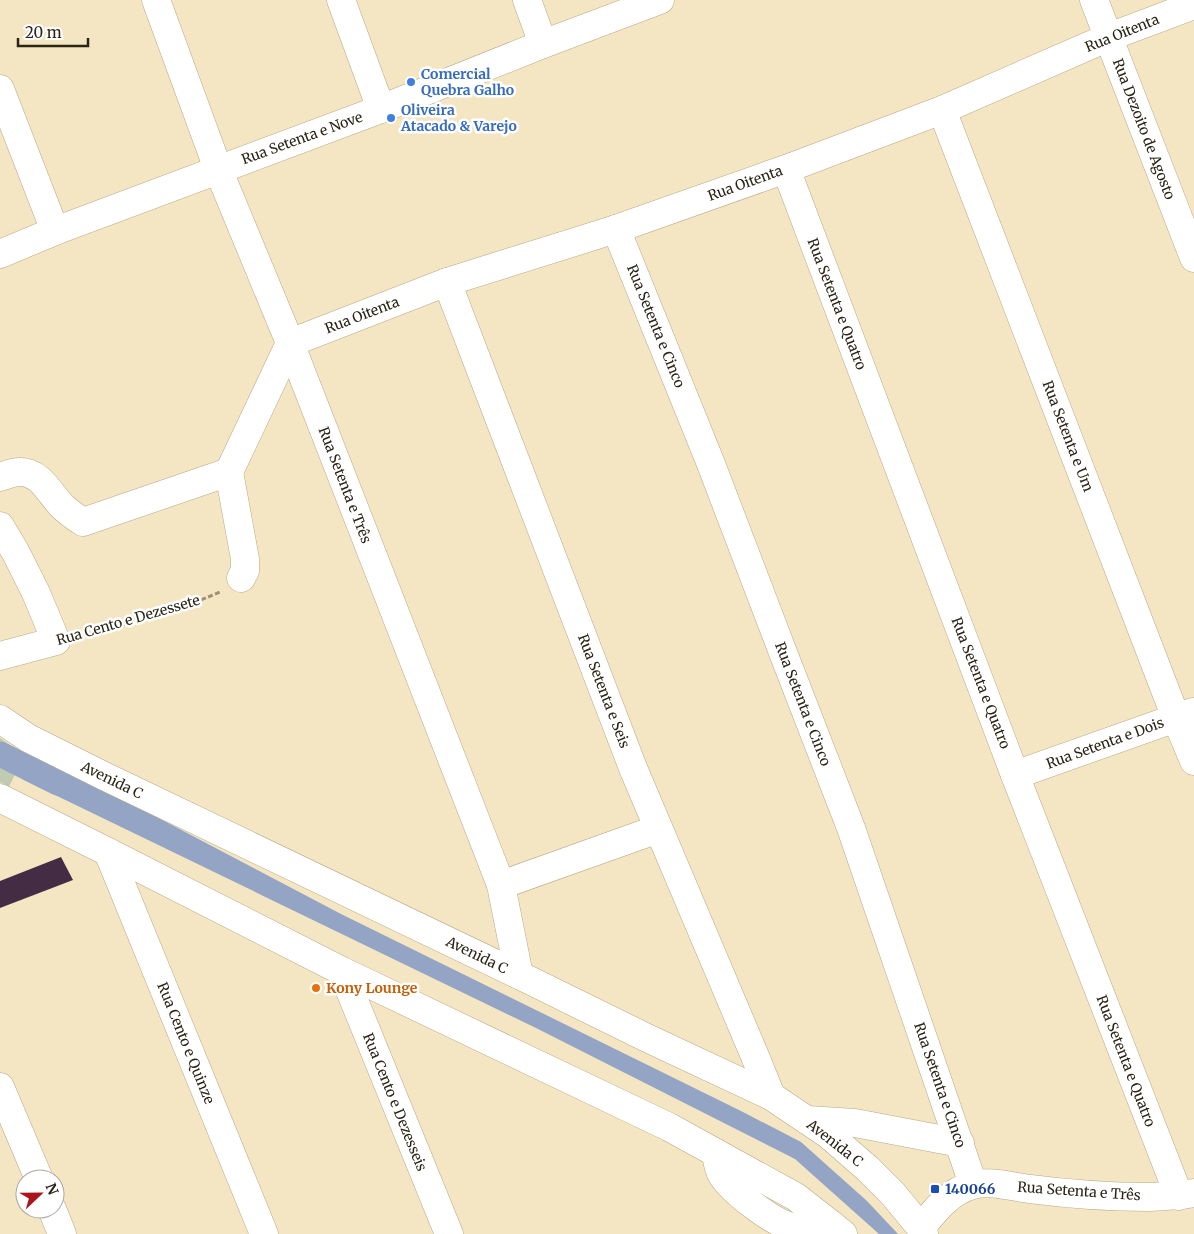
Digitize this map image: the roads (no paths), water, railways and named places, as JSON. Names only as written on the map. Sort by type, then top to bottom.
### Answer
[{"type":"street","name":"Rua Setenta e Três","points":[[156,0],[218,169],[290,343],[501,885],[519,975]]},
{"type":"street","points":[[341,0],[381,109]]},
{"type":"street","points":[[527,0],[543,44]]},
{"type":"street","name":"Rua Setenta e Nove","points":[[0,254],[218,169],[381,109],[543,44],[660,0]]},
{"type":"street","name":"Rua Dezoito de Agosto","points":[[1094,0],[1194,258]]},
{"type":"street","name":"Rua Oitenta","points":[[290,343],[447,282],[616,229],[942,110],[1109,38],[1194,5]]},
{"type":"street","points":[[0,89],[56,232]]},
{"type":"street","name":"Rua Setenta e Um","points":[[942,110],[1185,714],[1194,761]]},
{"type":"street","name":"Rua Setenta e Quatro","points":[[786,168],[1016,775],[1186,1194]]},
{"type":"street","name":"Rua Setenta e Cinco","points":[[616,229],[711,464],[851,828],[974,1184]]},
{"type":"street","name":"Rua Setenta e Seis","points":[[447,282],[633,768],[771,1096]]},
{"type":"street","points":[[242,578],[245,571],[245,559],[228,472],[290,343]]},
{"type":"street","points":[[0,477],[20,472],[33,474],[42,481],[62,506],[83,522],[228,472]]},
{"type":"street","name":"Rua Cento e Dezessete","points":[[0,526],[36,593],[56,642],[0,656]]},
{"type":"street","name":"Rua Setenta e Dois","points":[[1016,775],[1185,714]]},
{"type":"street","name":"Avenida C","points":[[0,719],[28,738],[104,776],[771,1096],[829,1135],[868,1169],[893,1194],[922,1231]]},
{"type":"street","points":[[0,798],[342,971],[669,1127],[796,1197],[838,1229]]},
{"type":"street","points":[[501,885],[658,829]]},
{"type":"street","name":"Rua Cento e Quinze","points":[[108,852],[264,1234]]},
{"type":"street","name":"Rua Cento e Dezesseis","points":[[342,971],[449,1234]]},
{"type":"street","points":[[0,1087],[35,1169]]},
{"type":"street","points":[[807,1120],[855,1123],[960,1143]]},
{"type":"street","name":"Rua Setenta e Três","points":[[922,1231],[938,1206],[954,1194],[974,1184],[994,1183],[1028,1189],[1126,1197],[1186,1194]]},
{"type":"street","points":[[56,1219],[62,1234]]},
{"type":"water","points":[[35,753],[341,914],[801,1142],[867,1201],[898,1234],[879,1234],[795,1159],[536,1028],[22,779]]},
{"type":"waterway","points":[[0,754],[58,783]]},
{"type":"place","name":"Comercial Quebra Galho","points":[[411,82]]},
{"type":"place","name":"Oliveira Atacado & Varejo","points":[[391,118]]},
{"type":"place","name":"Kony Lounge","points":[[316,988]]},
{"type":"place","name":"140066","points":[[935,1189]]}]
